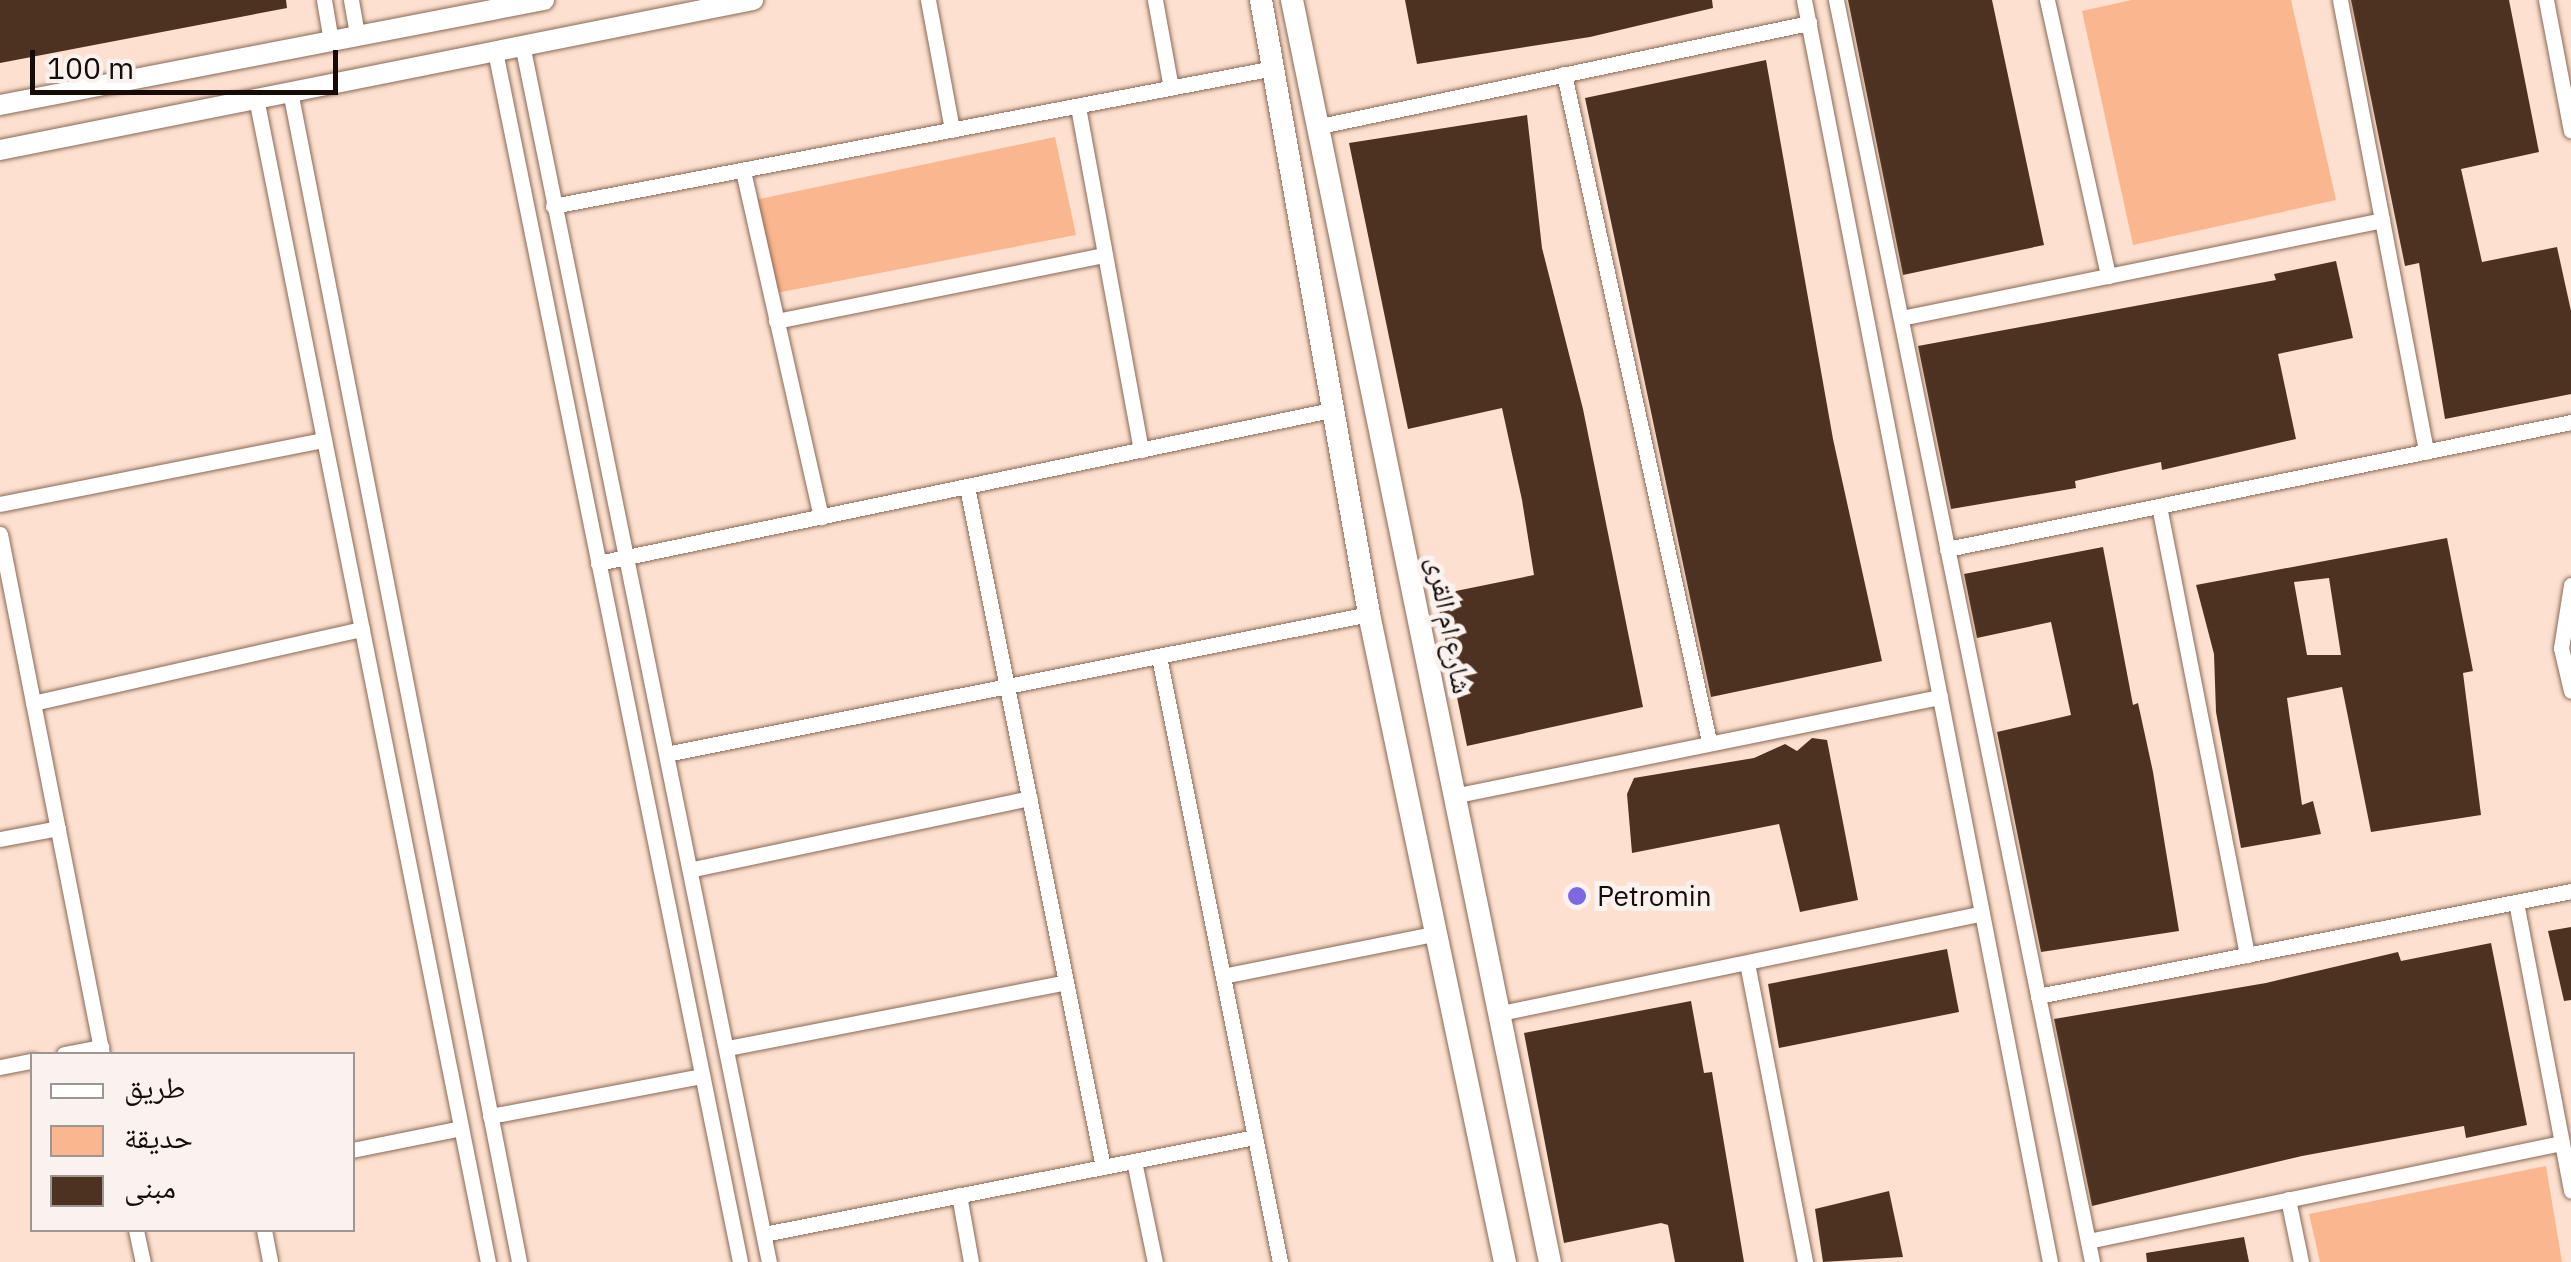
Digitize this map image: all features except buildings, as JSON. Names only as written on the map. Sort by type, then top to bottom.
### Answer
[{"type":"main road","points":[[1261,0],[1369,614],[1505,1262]]},
{"type":"main road","name":"شارع ام القرى","points":[[1292,0],[1496,1014],[1550,1262]]},
{"type":"main road","points":[[1488,1182],[1531,1173]]},
{"type":"street","points":[[324,0],[331,41]]},
{"type":"street","points":[[351,0],[357,35]]},
{"type":"street","points":[[0,106],[544,0]]},
{"type":"street","points":[[0,150],[752,0]]},
{"type":"street","points":[[928,0],[952,130]]},
{"type":"street","points":[[1155,0],[1171,88]]},
{"type":"street","points":[[1804,0],[2050,1262]]},
{"type":"street","points":[[1836,0],[2092,1262]]},
{"type":"street","points":[[2048,0],[2108,276]]},
{"type":"street","points":[[2340,0],[2426,452]]},
{"type":"street","points":[[2546,0],[2571,131]]},
{"type":"street","points":[[1320,126],[1809,24]]},
{"type":"street","points":[[522,44],[670,754],[769,1262]]},
{"type":"street","points":[[494,50],[740,1262]]},
{"type":"street","points":[[553,206],[1274,68]]},
{"type":"street","points":[[1564,74],[1709,741]]},
{"type":"street","points":[[290,91],[519,1262]]},
{"type":"street","points":[[256,98],[488,1262]]},
{"type":"street","points":[[1078,107],[1141,450]]},
{"type":"street","points":[[743,170],[821,517]]},
{"type":"street","points":[[1900,318],[2382,220]]},
{"type":"street","points":[[776,321],[1104,256]]},
{"type":"street","points":[[598,562],[1331,410]]},
{"type":"street","points":[[1947,549],[2571,422]]},
{"type":"street","points":[[0,504],[324,440]]},
{"type":"street","points":[[968,487],[1103,1167]]},
{"type":"street","points":[[2159,506],[2247,954]]},
{"type":"street","points":[[0,534],[101,1051]]},
{"type":"street","points":[[2571,584],[2562,648],[2571,691]]},
{"type":"street","points":[[670,754],[1369,614]]},
{"type":"street","points":[[33,704],[362,630]]},
{"type":"street","points":[[1159,656],[1280,1262]]},
{"type":"street","points":[[1453,796],[1940,697]]},
{"type":"street","points":[[693,869],[1030,798]]},
{"type":"street","points":[[0,840],[58,828]]},
{"type":"street","points":[[2038,996],[2571,891]]},
{"type":"street","points":[[2516,902],[2571,1191]]},
{"type":"street","points":[[1496,1014],[1982,913]]},
{"type":"street","points":[[1223,976],[1434,934]]},
{"type":"street","points":[[1748,963],[1805,1262]]},
{"type":"street","points":[[728,1048],[1066,982]]},
{"type":"street","points":[[0,1068],[30,1061]]},
{"type":"street","points":[[490,1116],[702,1076]]},
{"type":"street","points":[[355,1149],[461,1128]]},
{"type":"street","points":[[764,1234],[1255,1137]]},
{"type":"street","points":[[2088,1240],[2562,1143]]},
{"type":"street","points":[[1134,1161],[1155,1262]]},
{"type":"street","points":[[959,1195],[971,1262]]},
{"type":"street","points":[[2288,1199],[2301,1262]]},
{"type":"street","points":[[480,1225],[510,1216]]},
{"type":"street","points":[[136,1232],[143,1262]]},
{"type":"street","points":[[264,1232],[270,1262]]},
{"type":"green space","points":[[2132,0],[2291,0],[2336,200],[2133,245],[2082,11]]},
{"type":"green space","points":[[1055,137],[1076,235],[776,293],[755,200]]},
{"type":"green space","points":[[2546,1166],[2562,1262],[2320,1262],[2309,1214]]},
{"type":"place","name":"Petromin","points":[[1577,896]]}]
